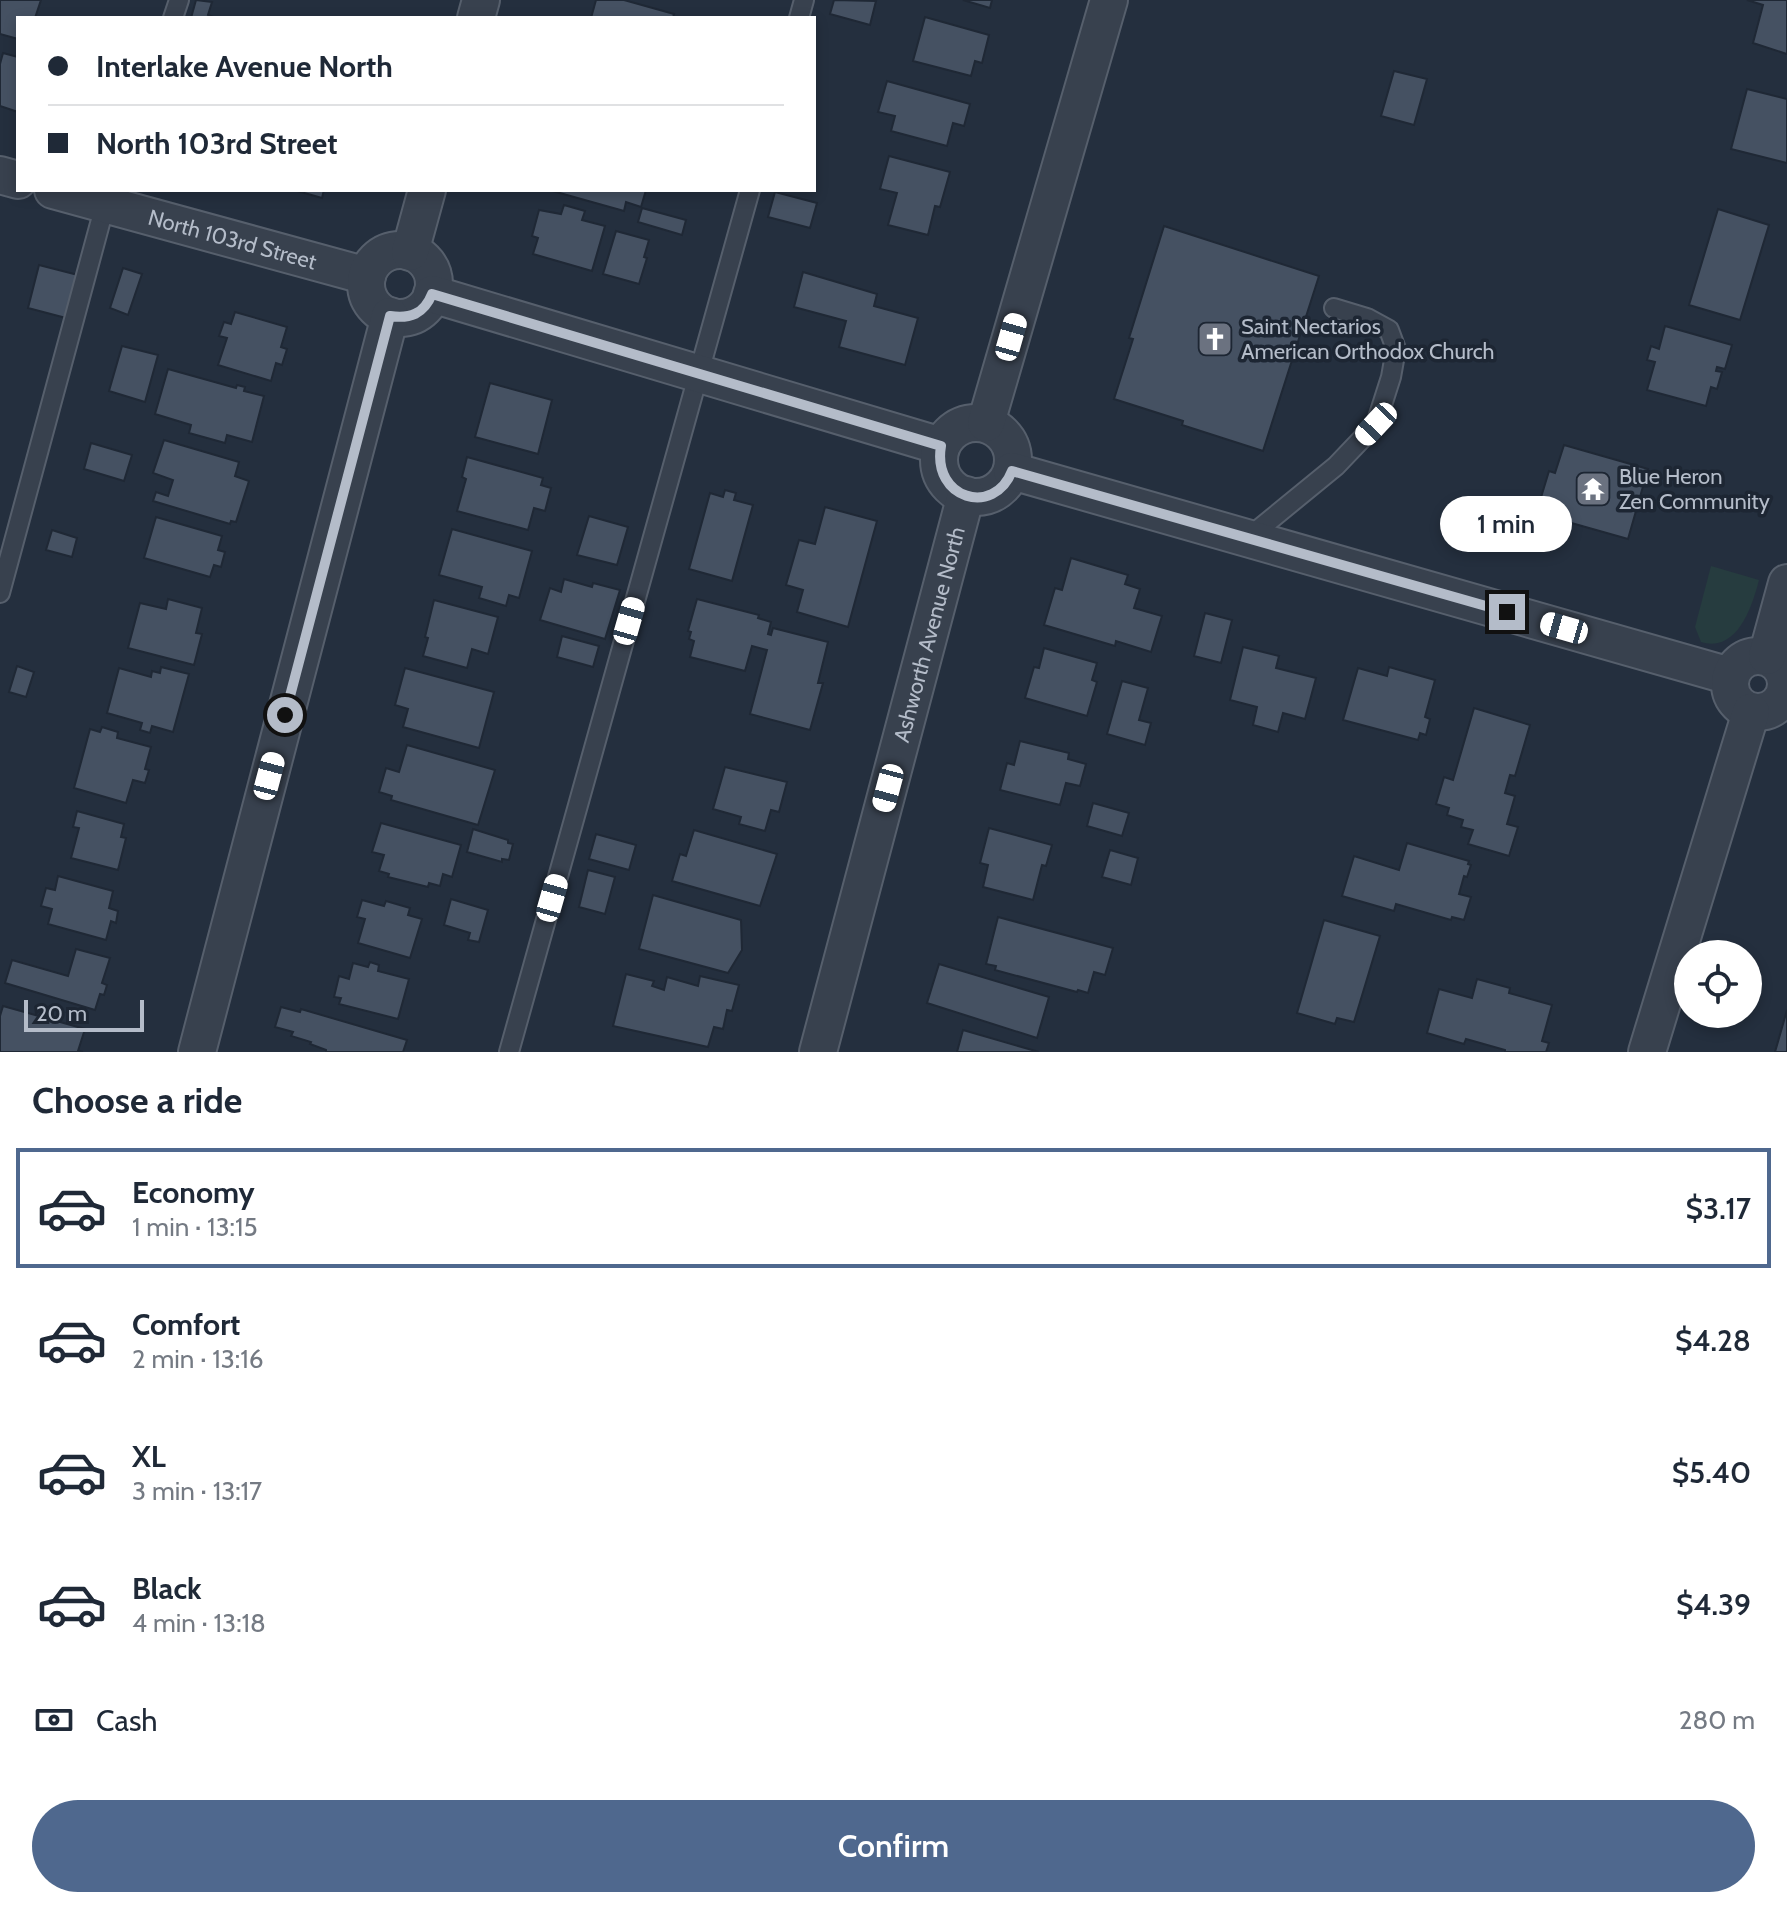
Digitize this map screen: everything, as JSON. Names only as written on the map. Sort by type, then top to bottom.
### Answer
[{"type":"street","points":[[986,423],[1109,0]]},
{"type":"street","name":"North 103rd Street","points":[[64,192],[116,201],[367,276]]},
{"type":"street","points":[[410,252],[426,192]]},
{"type":"street","points":[[410,252],[424,260],[430,268],[434,278],[432,294],[416,315],[405,318],[382,313],[368,295],[367,276],[374,262],[384,254],[410,252]]},
{"type":"street","points":[[432,294],[941,446]]},
{"type":"street","points":[[197,1052],[390,316]]},
{"type":"street","points":[[969,423],[986,423],[1002,432],[1009,441],[1013,452],[1012,471],[1004,486],[994,493],[982,497],[966,495],[947,483],[941,472],[941,446],[958,427],[969,423]]},
{"type":"street","points":[[1012,471],[1730,676]]},
{"type":"street","name":"Ashworth Avenue North","points":[[818,1052],[966,495]]},
{"type":"street","points":[[1767,656],[1787,583]]},
{"type":"street","points":[[1751,656],[1767,656],[1779,664],[1786,677],[1787,692],[1778,705],[1765,712],[1751,712],[1737,704],[1730,691],[1730,676],[1738,663],[1751,656]]},
{"type":"street","points":[[1647,1052],[1751,712]]},
{"type":"lane","points":[[509,1052],[749,192]]},
{"type":"lane","points":[[0,593],[116,201]]},
{"type":"lane","points":[[1248,538],[1336,466],[1376,424],[1396,349],[1389,330],[1367,318],[1334,308]]},
{"type":"green space","points":[[1711,566],[1759,580],[1741,625],[1724,641],[1714,644],[1701,642],[1695,627]]},
{"type":"building","points":[[0,0],[41,0],[36,16],[16,16],[16,38],[0,34]]},
{"type":"building","points":[[196,0],[212,2],[208,15],[211,16],[192,16]]},
{"type":"building","points":[[596,0],[624,0],[674,14],[674,16],[592,16]]},
{"type":"building","points":[[834,0],[876,1],[870,25],[830,14]]},
{"type":"building","points":[[963,0],[992,0],[990,8]]},
{"type":"building","points":[[1747,0],[1787,0],[1787,54],[1753,43],[1763,5]]},
{"type":"building","points":[[925,17],[989,35],[982,63],[975,61],[971,76],[913,61]]},
{"type":"building","points":[[3,53],[16,56],[16,111],[0,106]]},
{"type":"building","points":[[1394,71],[1427,79],[1414,125],[1381,116]]},
{"type":"building","points":[[887,81],[970,104],[964,126],[953,123],[947,146],[891,131],[895,116],[878,112]]},
{"type":"building","points":[[1747,89],[1787,99],[1787,163],[1731,149]]},
{"type":"building","points":[[889,156],[950,172],[940,207],[935,206],[928,235],[888,225],[897,193],[880,189]]},
{"type":"building","points":[[301,192],[324,192],[322,198]]},
{"type":"building","points":[[556,192],[645,192],[641,207],[626,202],[624,211]]},
{"type":"building","points":[[775,192],[817,203],[810,228],[768,217]]},
{"type":"building","points":[[564,205],[585,211],[582,220],[605,226],[592,271],[533,254],[538,238],[532,236],[539,210],[561,214]]},
{"type":"building","points":[[642,208],[686,220],[682,235],[638,222]]},
{"type":"building","points":[[1718,209],[1769,225],[1740,320],[1689,305]]},
{"type":"building","name":"Saint Nectarios American Orthodox Church","points":[[1164,226],[1319,276],[1263,451],[1114,399],[1133,339],[1129,338]]},
{"type":"building","points":[[616,231],[649,240],[639,284],[603,274]]},
{"type":"building","points":[[39,265],[78,275],[66,318],[28,308]]},
{"type":"building","points":[[123,268],[142,274],[128,315],[110,308]]},
{"type":"building","points":[[803,272],[877,294],[874,306],[918,318],[905,365],[839,347],[846,321],[794,307]]},
{"type":"building","points":[[235,312],[287,327],[281,347],[287,349],[282,365],[276,363],[271,381],[218,365],[227,338],[219,336],[224,322],[231,324]]},
{"type":"building","points":[[1665,326],[1732,345],[1725,369],[1717,367],[1716,371],[1722,372],[1717,389],[1711,387],[1706,406],[1647,390],[1655,362],[1647,360],[1651,346],[1659,349]]},
{"type":"building","points":[[122,346],[158,355],[145,402],[109,391]]},
{"type":"building","points":[[168,369],[236,388],[237,385],[245,387],[244,391],[264,396],[252,442],[227,435],[225,443],[189,433],[191,425],[155,414]]},
{"type":"building","points":[[490,383],[552,400],[538,454],[475,437]]},
{"type":"building","points":[[164,440],[239,462],[235,476],[249,481],[236,522],[231,521],[230,524],[153,501],[156,492],[168,496],[173,480],[153,473]]},
{"type":"building","points":[[91,443],[132,455],[124,481],[84,469]]},
{"type":"building","name":"Blue Heron Zen Community","points":[[1564,445],[1648,469],[1628,539],[1543,515],[1546,506],[1539,504],[1549,471],[1555,473]]},
{"type":"building","points":[[467,457],[543,478],[541,485],[551,488],[545,511],[534,508],[528,530],[457,511],[466,479],[462,477]]},
{"type":"building","points":[[725,490],[736,493],[734,500],[753,505],[732,581],[689,569],[710,493],[723,497]]},
{"type":"building","points":[[825,507],[877,521],[848,627],[797,612],[803,590],[786,585],[799,540],[815,544]]},
{"type":"building","points":[[589,516],[628,527],[617,565],[577,555]]},
{"type":"building","points":[[156,517],[222,536],[218,550],[225,552],[221,567],[214,565],[210,577],[144,558]]},
{"type":"building","points":[[1498,519],[1517,525],[1513,541],[1494,535]]},
{"type":"building","points":[[452,529],[532,551],[519,598],[509,595],[506,606],[479,598],[482,587],[439,575]]},
{"type":"building","points":[[52,530],[77,538],[72,557],[46,550]]},
{"type":"building","points":[[1071,558],[1128,575],[1125,584],[1140,589],[1134,608],[1162,616],[1151,652],[1116,641],[1115,646],[1044,625],[1055,588],[1062,590]]},
{"type":"building","points":[[564,579],[592,587],[593,583],[620,590],[605,639],[540,620],[550,588],[561,592]]},
{"type":"building","points":[[168,599],[202,608],[196,633],[202,634],[194,665],[128,648],[140,603],[166,609]]},
{"type":"building","points":[[697,599],[759,615],[758,618],[771,622],[768,634],[771,635],[773,628],[828,642],[818,683],[823,683],[810,730],[750,714],[767,650],[752,646],[745,671],[690,657],[694,641],[689,639],[691,632],[688,631]]},
{"type":"building","points":[[434,600],[498,617],[488,654],[472,649],[467,668],[423,656]]},
{"type":"building","points":[[1205,613],[1232,620],[1221,663],[1194,656]]},
{"type":"building","points":[[562,636],[599,646],[593,667],[557,657]]},
{"type":"building","points":[[1243,647],[1279,656],[1276,668],[1316,678],[1305,719],[1283,713],[1278,732],[1253,725],[1257,707],[1230,700]]},
{"type":"building","points":[[1044,648],[1097,663],[1092,680],[1097,682],[1087,716],[1025,698],[1034,667],[1039,668]]},
{"type":"building","points":[[17,666],[34,672],[26,697],[9,692]]},
{"type":"building","points":[[161,667],[189,674],[173,732],[152,726],[150,733],[140,730],[142,723],[107,713],[119,668],[151,677],[152,671],[160,673]]},
{"type":"building","points":[[1389,667],[1435,680],[1425,717],[1430,719],[1426,735],[1420,733],[1418,740],[1343,720],[1358,668],[1387,676]]},
{"type":"building","points":[[405,668],[494,692],[479,748],[403,727],[408,709],[395,705]]},
{"type":"building","points":[[1122,681],[1148,688],[1139,720],[1151,723],[1145,745],[1107,734]]},
{"type":"building","points":[[1474,708],[1530,725],[1515,776],[1510,775],[1505,793],[1515,796],[1507,824],[1518,827],[1509,856],[1468,844],[1473,830],[1461,827],[1463,820],[1447,815],[1449,808],[1436,804],[1444,777],[1453,780]]},
{"type":"building","points":[[102,727],[118,732],[117,738],[151,747],[145,783],[133,780],[126,803],[74,788],[90,729],[100,732]]},
{"type":"building","points":[[1020,741],[1069,753],[1068,759],[1086,764],[1080,786],[1066,783],[1060,805],[1000,790],[1007,763],[1014,765]]},
{"type":"building","points":[[407,745],[495,770],[478,825],[391,800],[392,796],[379,792],[386,768],[399,772]]},
{"type":"building","points":[[725,767],[787,782],[779,812],[771,810],[765,831],[739,824],[741,817],[713,809]]},
{"type":"building","points":[[1093,803],[1129,813],[1122,836],[1087,826]]},
{"type":"building","points":[[77,811],[124,824],[121,837],[126,838],[118,870],[71,858],[79,828],[73,827]]},
{"type":"building","points":[[381,823],[461,845],[452,877],[443,874],[440,886],[429,883],[428,887],[388,877],[389,874],[379,871],[384,855],[372,852]]},
{"type":"building","points":[[989,828],[1052,845],[1046,866],[1042,865],[1033,900],[983,887],[988,865],[980,863]]},
{"type":"building","points":[[473,829],[513,844],[509,860],[502,859],[502,862],[467,852]]},
{"type":"building","points":[[694,830],[777,854],[760,906],[672,881],[680,854],[686,856]]},
{"type":"building","points":[[596,834],[636,845],[629,870],[589,859]]},
{"type":"building","points":[[1407,843],[1469,861],[1471,865],[1459,894],[1471,897],[1464,920],[1452,917],[1451,920],[1396,904],[1394,911],[1342,896],[1354,856],[1399,870]]},
{"type":"building","points":[[1110,850],[1138,858],[1131,885],[1102,877]]},
{"type":"building","points":[[588,870],[615,877],[605,914],[579,907]]},
{"type":"building","points":[[58,876],[113,891],[109,908],[118,911],[116,923],[111,921],[106,940],[48,924],[52,909],[41,906],[46,888],[55,890]]},
{"type":"building","points":[[653,895],[741,920],[742,950],[728,973],[639,949]]},
{"type":"building","points":[[451,899],[488,910],[479,942],[468,940],[470,933],[444,925]]},
{"type":"building","points":[[362,900],[384,906],[386,901],[410,908],[408,915],[422,919],[410,958],[358,943],[365,919],[357,917]]},
{"type":"building","points":[[998,917],[1113,948],[1105,975],[1094,972],[1088,993],[995,970],[996,966],[986,964]]},
{"type":"building","points":[[1324,920],[1380,936],[1354,1022],[1337,1018],[1335,1024],[1297,1013]]},
{"type":"building","points":[[76,949],[110,958],[102,983],[107,985],[104,995],[100,994],[95,1010],[5,983],[12,960],[68,976]]},
{"type":"building","points":[[370,962],[379,965],[378,971],[409,979],[398,1019],[339,1004],[341,998],[334,997],[339,976],[349,979],[353,963],[368,967]]},
{"type":"building","points":[[939,964],[1049,997],[1037,1038],[927,1003]]},
{"type":"building","points":[[626,974],[654,981],[652,986],[664,990],[667,977],[698,986],[700,976],[739,985],[732,1011],[727,1010],[723,1029],[714,1027],[708,1047],[613,1026]]},
{"type":"building","points":[[1477,979],[1510,988],[1509,993],[1552,1005],[1542,1041],[1549,1043],[1546,1052],[1505,1052],[1466,1039],[1464,1044],[1427,1033],[1439,989],[1472,998]]},
{"type":"building","points":[[3,1006],[85,1029],[78,1051],[83,1052],[0,1052]]},
{"type":"building","points":[[281,1007],[300,1012],[301,1009],[407,1040],[403,1052],[326,1052],[311,1042],[291,1036],[293,1032],[275,1027]]},
{"type":"building","points":[[1787,1010],[1787,1052],[1775,1052]]},
{"type":"building","points":[[963,1030],[1039,1052],[957,1052]]},
{"type":"place","name":"Saint Nectarios American Orthodox Church","points":[[1215,339]]},
{"type":"place","name":"Blue Heron Zen Community","points":[[1593,489]]},
{"type":"route","points":[[285,715],[390,316],[405,318],[416,315],[432,294],[941,446],[941,472],[947,483],[957,492],[969,496],[982,497],[994,493],[1004,486],[1012,471],[1507,612]]}]
